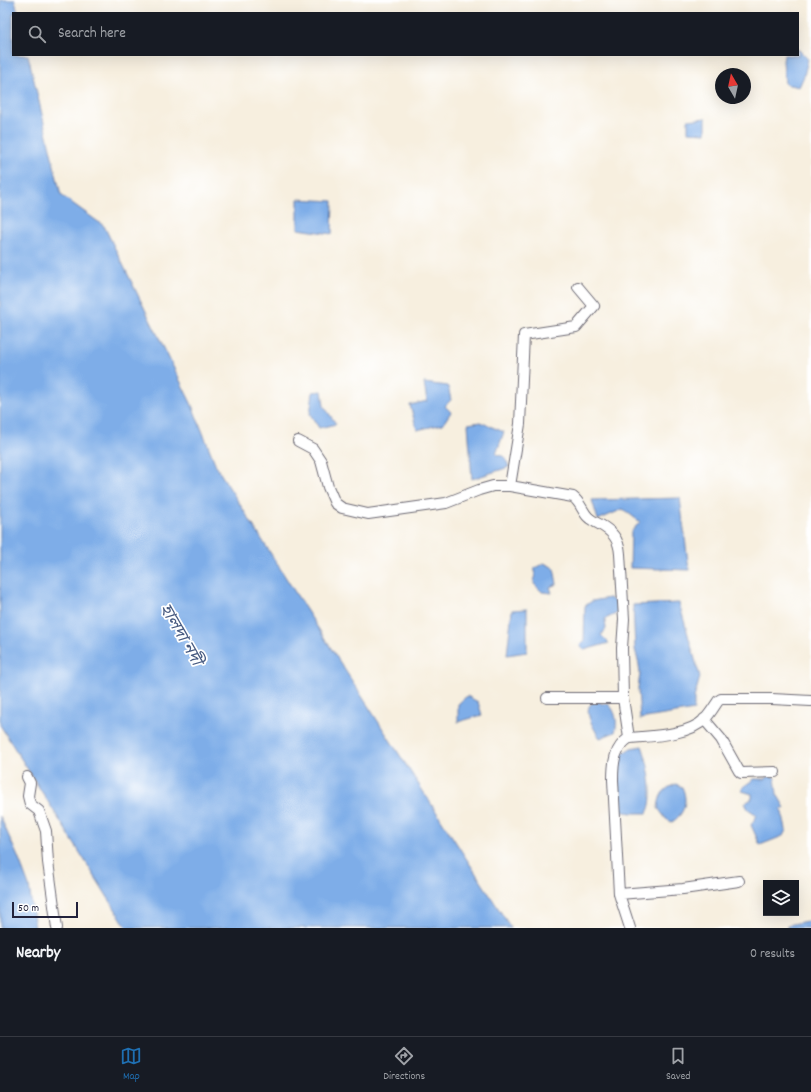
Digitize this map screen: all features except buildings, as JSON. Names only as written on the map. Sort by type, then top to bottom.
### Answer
[{"type":"street","points":[[510,486],[520,424],[524,335],[576,327],[594,306],[578,287]]},
{"type":"street","points":[[298,441],[313,449],[322,461],[328,487],[336,503],[342,508],[368,514],[446,503],[493,486],[510,486],[573,497],[579,502],[589,519],[606,528],[616,538],[619,545],[623,612],[623,698],[629,738]]},
{"type":"street","points":[[547,698],[623,698]]},
{"type":"street","points":[[630,928],[619,894],[613,764],[617,749],[629,738],[676,732],[696,725],[704,720],[721,699],[811,701]]},
{"type":"street","points":[[704,720],[721,739],[738,771],[741,773],[775,772]]},
{"type":"street","points":[[27,777],[30,783],[28,796],[30,804],[39,811],[46,830],[48,862],[57,928]]},
{"type":"street","points":[[619,894],[683,889],[739,881]]},
{"type":"water","name":"হালদা নদী","points":[[0,0],[15,0],[18,12],[12,12],[12,56],[28,56],[61,195],[104,226],[191,403],[217,468],[298,597],[511,928],[127,928],[0,725]]},
{"type":"water","points":[[799,50],[808,59],[804,76],[799,87],[785,84],[784,56],[799,56]]},
{"type":"water","points":[[706,118],[706,133],[688,132],[688,120]]},
{"type":"water","points":[[298,199],[333,201],[332,234],[298,229]]},
{"type":"water","points":[[424,383],[448,386],[451,400],[445,406],[451,412],[443,424],[417,430],[410,405],[427,401]]},
{"type":"water","points":[[322,391],[324,406],[336,424],[319,428],[310,414],[313,392]]},
{"type":"water","points":[[480,422],[504,432],[496,454],[505,457],[509,467],[472,479],[468,424]]},
{"type":"water","points":[[680,498],[689,570],[630,568],[631,532],[640,522],[623,509],[598,520],[592,500]]},
{"type":"water","points":[[544,563],[554,568],[557,584],[550,587],[552,593],[542,592],[534,584],[535,568]]},
{"type":"water","points":[[609,598],[617,602],[620,612],[605,619],[606,629],[601,635],[609,643],[584,650],[580,645],[584,641],[585,606],[592,601]]},
{"type":"water","points":[[679,603],[700,677],[694,698],[694,710],[640,719],[638,688],[640,674],[635,649],[633,605]]},
{"type":"water","points":[[527,609],[527,652],[507,655],[512,610]]},
{"type":"water","points":[[467,696],[478,702],[482,715],[458,722],[458,704]]},
{"type":"water","points":[[598,699],[601,704],[607,703],[610,706],[616,720],[615,732],[600,738],[595,731],[588,713],[590,705]]},
{"type":"water","points":[[642,746],[647,761],[650,780],[650,806],[647,813],[618,811],[620,755],[631,748]]},
{"type":"water","points":[[771,775],[775,778],[777,794],[785,808],[781,809],[786,830],[783,836],[760,845],[751,825],[757,815],[748,809],[745,803],[752,799],[752,794],[742,791],[743,787],[754,779],[765,779]]},
{"type":"water","points":[[676,784],[682,787],[685,802],[680,815],[672,822],[666,819],[658,808],[662,793]]},
{"type":"water","points":[[0,816],[29,886],[35,928],[0,928]]},
{"type":"water","points":[[807,921],[809,922],[811,928],[787,928],[787,925]]}]
